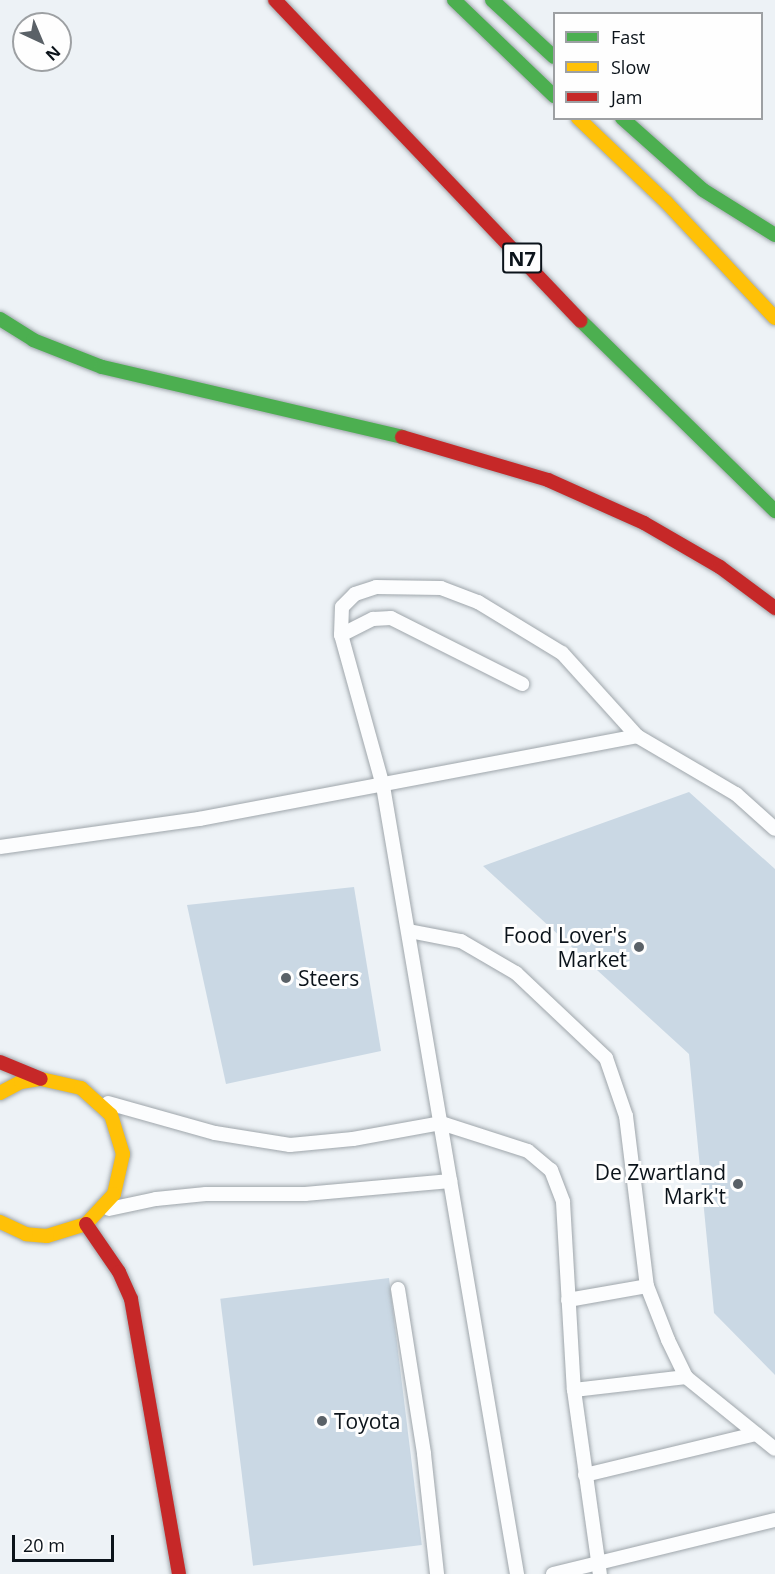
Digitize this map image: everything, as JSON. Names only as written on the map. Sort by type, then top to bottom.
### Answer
[{"type":"main road","name":"N7","points":[[275,0],[567,307],[775,511]]},
{"type":"main road","points":[[454,0],[553,94]]},
{"type":"main road","points":[[492,0],[553,55]]},
{"type":"main road","points":[[580,120],[666,202],[775,318]]},
{"type":"main road","points":[[624,120],[703,190],[775,235]]},
{"type":"main road","points":[[0,319],[33,340],[102,367],[453,448],[548,480],[644,523],[720,567],[775,608]]},
{"type":"main road","points":[[11,341],[33,340]]},
{"type":"main road","points":[[0,1062],[41,1079]]},
{"type":"main road","points":[[0,1093],[21,1082],[41,1079],[62,1081],[98,1100],[119,1134],[123,1154],[114,1194],[102,1211],[86,1224],[47,1236],[26,1234],[0,1222]]},
{"type":"main road","points":[[86,1224],[119,1272],[131,1299],[179,1574]]},
{"type":"lane","points":[[517,1574],[383,786],[341,636],[342,608],[355,594],[376,587],[441,588],[478,602],[562,653],[637,736],[736,794],[775,829]]},
{"type":"lane","points":[[341,636],[373,619],[391,618],[522,684]]},
{"type":"lane","points":[[0,847],[199,819],[383,786],[637,736]]},
{"type":"lane","points":[[409,931],[461,941],[516,973],[606,1058],[626,1116],[647,1286],[686,1377],[775,1449]]},
{"type":"lane","points":[[98,1100],[215,1133],[290,1145],[353,1139],[441,1123],[528,1151],[551,1170],[563,1202],[574,1390],[599,1568]]},
{"type":"lane","points":[[102,1211],[156,1199],[206,1194],[305,1194],[450,1181]]},
{"type":"lane","points":[[568,1300],[647,1286]]},
{"type":"lane","points":[[399,1289],[424,1454],[436,1574]]},
{"type":"lane","points":[[574,1390],[686,1377]]},
{"type":"lane","points":[[585,1475],[756,1434]]},
{"type":"lane","points":[[553,1574],[599,1568],[775,1520]]},
{"type":"building","name":"De Zwartland Mark't","points":[[689,792],[775,869],[775,1375],[714,1313],[689,1054],[483,866]]},
{"type":"building","name":"Steers","points":[[354,887],[381,1051],[226,1084],[187,905]]},
{"type":"building","name":"Toyota","points":[[389,1278],[422,1545],[253,1566],[220,1299]]},
{"type":"traffic: fast","points":[[454,0],[553,95]]},
{"type":"traffic: fast","points":[[492,0],[553,56]]},
{"type":"traffic: fast","points":[[624,120],[703,190],[775,235]]},
{"type":"traffic: fast","points":[[0,319],[33,340],[102,367],[402,437]]},
{"type":"traffic: fast","points":[[581,321],[775,511]]},
{"type":"traffic: slow","points":[[580,120],[666,202],[775,318]]},
{"type":"traffic: slow","points":[[0,1093],[21,1082],[41,1079],[81,1088],[111,1115],[123,1154],[114,1194],[86,1224],[47,1236],[26,1234],[0,1222]]},
{"type":"traffic: jam","points":[[275,0],[581,321]]},
{"type":"traffic: jam","points":[[402,437],[548,480],[644,523],[720,567],[775,608]]},
{"type":"traffic: jam","points":[[0,1062],[41,1079]]},
{"type":"traffic: jam","points":[[86,1224],[119,1272],[131,1299],[179,1574]]},
{"type":"place","name":"Food Lover's Market","points":[[639,947]]},
{"type":"place","name":"Steers","points":[[286,978]]},
{"type":"place","name":"De Zwartland Mark't","points":[[738,1184]]},
{"type":"place","name":"Toyota","points":[[322,1421]]}]
